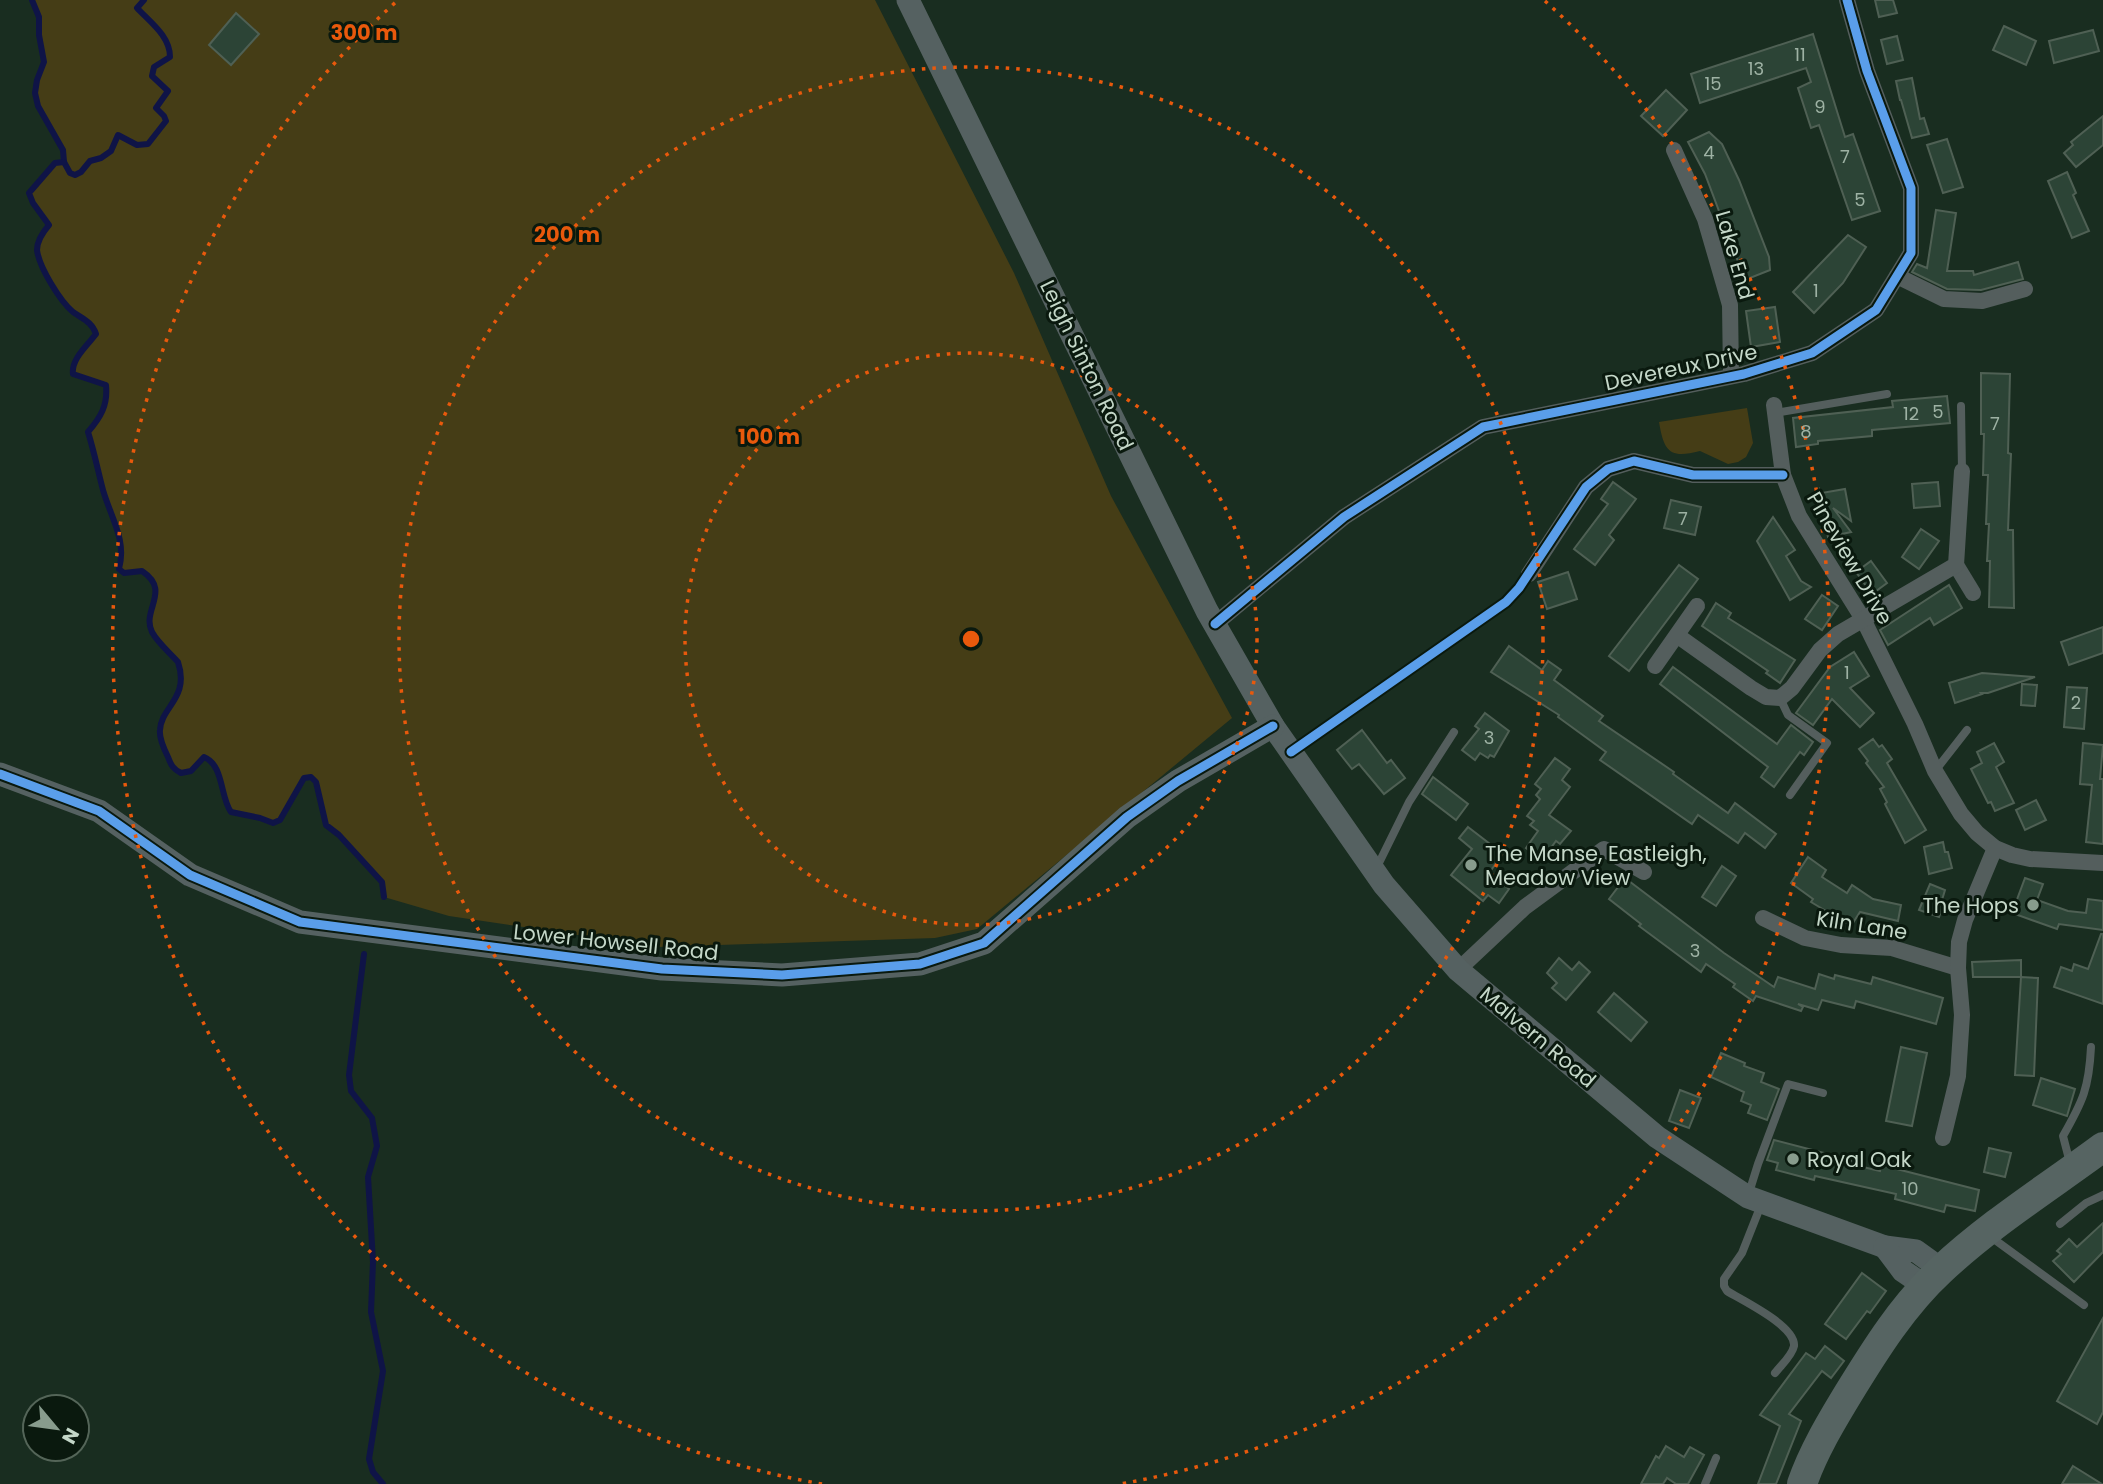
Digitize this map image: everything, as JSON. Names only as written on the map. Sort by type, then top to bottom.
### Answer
[{"type":"highway","points":[[1802,1484],[1831,1422],[1870,1359],[1933,1278],[1985,1233],[2103,1147]]},
{"type":"main road","name":"Leigh Sinton Road","points":[[908,0],[1215,624],[1273,726]]},
{"type":"main road","name":"Lower Howsell Road","points":[[0,774],[99,811],[190,875],[300,922],[662,969],[782,975],[920,964],[984,943],[1127,817],[1178,781],[1273,726]]},
{"type":"main road","name":"Malvern Road","points":[[1273,726],[1375,872],[1458,970],[1657,1137],[1755,1200],[1885,1247],[1903,1271],[1933,1278]]},
{"type":"street","name":"Devereux Drive","points":[[1215,624],[1345,517],[1483,427],[1731,376],[1812,354],[1876,310],[1911,253],[1911,188],[1867,71],[1847,0]]},
{"type":"street","name":"Lake End","points":[[1674,150],[1705,219],[1730,305],[1731,376]]},
{"type":"street","points":[[1897,276],[1944,299],[1982,301],[2025,289]]},
{"type":"street","name":"Pineview Drive","points":[[1775,409],[1783,475],[1799,516],[1863,619],[1936,771]]},
{"type":"street","points":[[1529,574],[1586,487],[1608,469],[1634,461],[1693,475],[1783,475]]},
{"type":"street","points":[[1962,471],[1956,565],[1973,593]]},
{"type":"street","points":[[1678,636],[1751,688],[1766,697],[1780,698],[1792,688],[1820,650],[1838,634],[1956,565]]},
{"type":"street","points":[[1656,666],[1698,606]]},
{"type":"street","points":[[1936,771],[1961,814],[1976,833],[1995,848],[2030,859],[2103,863]]},
{"type":"street","points":[[1943,1138],[1958,1076],[1962,1015],[1959,942],[1965,920],[1995,848]]},
{"type":"street","points":[[1458,970],[1525,907],[1604,849],[1644,872]]},
{"type":"street","name":"Kiln Lane","points":[[1763,918],[1805,938],[1841,945],[1892,947],[1958,968]]},
{"type":"lane","points":[[1775,409],[1887,394]]},
{"type":"lane","points":[[1961,406],[1962,471]]},
{"type":"lane","points":[[1780,698],[1788,715],[1826,743],[1790,795]]},
{"type":"lane","points":[[1936,771],[1967,730]]},
{"type":"lane","points":[[1375,872],[1409,802],[1454,732]]},
{"type":"lane","points":[[2071,1170],[2063,1136],[2080,1106],[2089,1079],[2091,1047]]},
{"type":"lane","points":[[1775,1373],[1794,1347],[1793,1338],[1789,1331],[1759,1309],[1727,1291],[1724,1279],[1742,1254],[1755,1200],[1758,1164],[1788,1084],[1823,1093]]},
{"type":"lane","points":[[2060,1224],[2086,1203],[2103,1195]]},
{"type":"lane","points":[[1985,1233],[2084,1305]]},
{"type":"lane","points":[[1705,1484],[1716,1458]]},
{"type":"shaded area","points":[[32,0],[875,0],[1014,273],[1111,496],[1232,718],[977,929],[935,938],[659,947],[449,916],[384,897],[382,882],[339,835],[326,825],[316,782],[311,777],[304,779],[280,820],[273,823],[231,812],[210,759],[204,757],[191,771],[181,773],[171,765],[162,744],[162,722],[178,693],[180,674],[177,662],[152,632],[150,616],[155,586],[151,578],[142,571],[124,573],[119,569],[120,539],[103,490],[88,432],[103,410],[106,385],[73,374],[77,358],[96,334],[90,324],[62,300],[46,274],[37,250],[48,225],[29,193],[55,163],[64,162],[59,145],[38,105],[35,92],[43,65],[39,15]]},
{"type":"shaded area","points":[[1747,408],[1753,443],[1746,457],[1738,462],[1728,464],[1700,451],[1675,453],[1670,451],[1663,440],[1659,422]]},
{"type":"building","points":[[1875,0],[1893,0],[1897,13],[1879,17]]},
{"type":"building","points":[[236,13],[259,34],[231,65],[209,45]]},
{"type":"building","points":[[2004,26],[2036,41],[2026,65],[1993,50]]},
{"type":"building","points":[[2093,30],[2099,51],[2054,63],[2049,41]]},
{"type":"building","points":[[1813,34],[1845,137],[1853,134],[1880,211],[1852,220],[1819,125],[1811,128],[1798,88],[1811,82],[1806,68],[1700,103],[1691,74]]},
{"type":"building","points":[[1897,36],[1903,60],[1887,64],[1881,40]]},
{"type":"building","points":[[1912,78],[1920,119],[1924,118],[1929,134],[1912,138],[1896,81]]},
{"type":"building","points":[[1666,90],[1687,110],[1663,136],[1641,116]]},
{"type":"building","points":[[2103,116],[2103,145],[2076,167],[2064,153],[2073,145],[2071,142]]},
{"type":"building","points":[[1709,132],[1722,144],[1769,257],[1770,270],[1745,280],[1705,174],[1688,142]]},
{"type":"building","points":[[1947,139],[1963,187],[1943,193],[1927,145]]},
{"type":"building","points":[[2067,172],[2076,193],[2073,195],[2089,231],[2072,238],[2048,181]]},
{"type":"building","points":[[1936,210],[1956,213],[1947,271],[1973,271],[1974,275],[2018,262],[2023,279],[1981,290],[1947,289],[1912,272],[1917,264],[1927,268]]},
{"type":"building","points":[[1848,235],[1866,247],[1843,283],[1814,313],[1793,292]]},
{"type":"building","points":[[1775,307],[1780,342],[1751,347],[1746,311]]},
{"type":"building","points":[[1981,373],[2010,374],[2008,530],[2013,530],[2014,608],[1989,607],[1989,524],[1986,524],[1988,475],[1983,475]]},
{"type":"building","points":[[1947,396],[1950,423],[1872,430],[1872,436],[1818,441],[1818,444],[1796,447],[1793,418],[1893,407],[1892,401]]},
{"type":"building","points":[[1613,482],[1636,499],[1609,535],[1614,540],[1595,565],[1574,549],[1608,504],[1601,499]]},
{"type":"building","points":[[1938,482],[1940,506],[1914,508],[1912,484]]},
{"type":"building","points":[[1845,489],[1851,521],[1833,508],[1851,532],[1828,537],[1822,500],[1813,494],[1820,493],[1820,490],[1822,493]]},
{"type":"building","points":[[1671,500],[1701,507],[1695,535],[1664,528]]},
{"type":"building","points":[[1773,517],[1795,550],[1786,556],[1801,581],[1811,587],[1790,600],[1757,541]]},
{"type":"building","points":[[1921,529],[1939,541],[1919,569],[1902,557]]},
{"type":"building","points":[[1871,561],[1887,583],[1872,594],[1856,572]]},
{"type":"building","points":[[1679,565],[1698,579],[1629,671],[1609,656]]},
{"type":"building","points":[[1568,572],[1577,599],[1547,609],[1538,582]]},
{"type":"building","points":[[1949,585],[1962,608],[1934,625],[1930,618],[1888,645],[1880,630]]},
{"type":"building","points":[[1822,595],[1838,606],[1822,630],[1805,619]]},
{"type":"building","points":[[1716,603],[1731,613],[1728,618],[1795,660],[1780,683],[1766,673],[1768,671],[1702,626]]},
{"type":"building","points":[[2103,627],[2103,653],[2069,665],[2061,642]]},
{"type":"building","points":[[1509,646],[1542,670],[1548,661],[1561,670],[1554,680],[1603,716],[1599,721],[1728,813],[1735,803],[1776,834],[1765,848],[1745,833],[1738,843],[1698,815],[1692,824],[1600,760],[1606,752],[1558,717],[1559,715],[1491,672]]},
{"type":"building","points":[[1854,652],[1869,676],[1850,688],[1874,713],[1860,727],[1832,699],[1813,725],[1796,713],[1830,667]]},
{"type":"building","points":[[1673,667],[1777,744],[1791,725],[1813,742],[1804,755],[1800,752],[1774,787],[1761,777],[1768,767],[1660,684]]},
{"type":"building","points":[[1982,673],[2035,677],[1955,703],[1949,683]]},
{"type":"building","points":[[2022,684],[2037,685],[2035,706],[2021,705]]},
{"type":"building","points":[[2067,687],[2087,688],[2084,729],[2064,727]]},
{"type":"building","points":[[1485,713],[1509,731],[1494,757],[1490,755],[1488,758],[1480,753],[1475,760],[1462,750],[1479,729],[1475,726]]},
{"type":"building","points":[[1362,730],[1387,763],[1391,760],[1405,778],[1384,794],[1359,764],[1352,769],[1337,750]]},
{"type":"building","points":[[1873,739],[1879,747],[1882,745],[1892,759],[1887,763],[1926,830],[1905,843],[1885,804],[1887,802],[1880,789],[1884,787],[1859,749]]},
{"type":"building","points":[[1994,743],[2004,762],[1996,767],[2014,803],[1995,811],[1991,802],[1988,803],[1971,769],[1982,763],[1977,752]]},
{"type":"building","points":[[2083,743],[2103,745],[2100,779],[2103,779],[2103,844],[2086,842],[2092,785],[2080,784]]},
{"type":"building","points":[[1555,758],[1570,769],[1562,780],[1570,787],[1549,815],[1571,831],[1560,844],[1556,841],[1542,860],[1526,848],[1538,831],[1530,825],[1534,821],[1527,816],[1540,799],[1536,795],[1541,789],[1535,784]]},
{"type":"building","points":[[1433,777],[1468,804],[1456,820],[1422,794]]},
{"type":"building","points":[[2036,800],[2046,820],[2025,830],[2016,810]]},
{"type":"building","name":"The Manse, Eastleigh, Meadow View","points":[[1468,827],[1503,854],[1489,873],[1509,889],[1499,903],[1488,895],[1483,901],[1451,875],[1472,849],[1459,838]]},
{"type":"building","points":[[1943,842],[1952,868],[1929,874],[1924,847]]},
{"type":"building","points":[[1808,857],[1826,870],[1822,877],[1847,893],[1852,885],[1873,899],[1901,905],[1898,921],[1860,912],[1851,926],[1811,902],[1813,899],[1791,883]]},
{"type":"building","points":[[1722,866],[1736,876],[1716,906],[1702,897]]},
{"type":"building","points":[[1625,878],[1774,987],[1778,977],[1815,989],[1819,974],[1871,984],[1873,977],[1943,998],[1936,1024],[1856,1001],[1854,1008],[1822,1000],[1818,1010],[1798,1004],[1803,1007],[1801,1011],[1756,996],[1753,1001],[1733,987],[1735,984],[1706,964],[1701,972],[1639,926],[1641,924],[1609,899]]},
{"type":"building","name":"The Hops","points":[[2025,878],[2043,884],[2037,900],[2068,911],[2086,913],[2088,899],[2103,901],[2103,930],[2059,924],[2057,929],[2012,913]]},
{"type":"building","points":[[1930,884],[1945,890],[1942,900],[1945,901],[1939,917],[1919,910]]},
{"type":"building","points":[[2101,934],[2103,1004],[2054,987],[2061,967],[2072,971],[2074,964],[2088,969]]},
{"type":"building","points":[[1559,958],[1572,970],[1579,962],[1590,972],[1566,1000],[1552,988],[1557,983],[1547,973]]},
{"type":"building","points":[[2021,960],[2021,977],[1973,977],[1972,962]]},
{"type":"building","points":[[2021,977],[2038,978],[2034,1076],[2015,1075]]},
{"type":"building","points":[[1614,993],[1647,1022],[1631,1041],[1598,1012]]},
{"type":"building","points":[[1901,1047],[1927,1053],[1912,1126],[1886,1121]]},
{"type":"building","points":[[1721,1053],[1764,1073],[1761,1082],[1779,1089],[1767,1120],[1748,1113],[1751,1105],[1741,1101],[1744,1092],[1711,1077]]},
{"type":"building","points":[[2041,1078],[2075,1089],[2067,1116],[2033,1105]]},
{"type":"building","points":[[1680,1090],[1701,1098],[1689,1128],[1669,1121]]},
{"type":"building","points":[[1774,1140],[1851,1160],[1850,1164],[1880,1171],[1881,1165],[1979,1190],[1975,1211],[1946,1205],[1944,1212],[1895,1199],[1896,1194],[1815,1176],[1814,1180],[1776,1170],[1778,1163],[1767,1160]]},
{"type":"building","points":[[1989,1148],[2011,1153],[2005,1177],[1984,1172]]},
{"type":"building","points":[[2103,1223],[2103,1252],[2074,1282],[2053,1261],[2061,1254],[2057,1251],[2069,1239],[2077,1247]]},
{"type":"building","points":[[1862,1273],[1886,1291],[1846,1339],[1825,1324]]},
{"type":"building","points":[[2103,1318],[2103,1412],[2097,1424],[2057,1401]]},
{"type":"building","points":[[1825,1346],[1844,1361],[1831,1378],[1822,1371],[1789,1414],[1801,1421],[1776,1484],[1758,1484],[1780,1426],[1760,1415],[1806,1353],[1815,1359]]},
{"type":"building","points":[[1666,1446],[1684,1457],[1690,1447],[1704,1455],[1688,1484],[1676,1484],[1667,1478],[1663,1484],[1641,1484],[1656,1456],[1659,1458]]},
{"type":"building","points":[[2073,1466],[2102,1484],[2062,1484]]},
{"type":"waterway","points":[[32,0],[39,17],[44,62],[35,93],[38,106],[63,150],[64,162],[70,173],[75,175],[90,161],[111,151],[118,135],[137,145],[148,144],[166,121],[156,108],[168,91],[152,76],[154,67],[170,57],[169,49],[158,30],[137,8],[144,0]]},
{"type":"waterway","points":[[64,162],[55,163],[29,193],[49,225],[38,243],[37,250],[56,292],[73,312],[90,324],[96,334],[77,358],[73,374],[106,385],[103,410],[88,432],[103,490],[120,539],[119,569],[124,573],[142,571],[151,578],[155,586],[150,616],[152,632],[178,662],[181,674],[178,693],[160,730],[165,751],[173,766],[181,773],[191,771],[204,757],[215,767],[231,812],[273,823],[280,820],[304,778],[311,777],[316,782],[326,825],[339,835],[382,882],[384,897]]},
{"type":"waterway","points":[[364,954],[349,1075],[351,1091],[372,1118],[377,1146],[368,1177],[373,1262],[371,1312],[383,1371],[369,1459],[373,1472],[383,1484]]},
{"type":"cycle path","points":[[1215,624],[1344,517],[1483,427],[1744,374],[1812,353],[1876,310],[1911,253],[1911,188],[1867,71],[1847,0]]},
{"type":"cycle path","points":[[1291,752],[1506,602],[1519,588],[1586,487],[1608,469],[1634,461],[1693,475],[1783,475]]},
{"type":"cycle path","points":[[0,774],[99,811],[190,875],[300,922],[662,969],[782,975],[920,964],[984,943],[1127,817],[1178,781],[1273,726]]},
{"type":"place","name":"The Manse, Eastleigh, Meadow View","points":[[1471,865]]},
{"type":"place","name":"The Hops","points":[[2033,905]]},
{"type":"place","name":"Royal Oak","points":[[1793,1159]]}]
